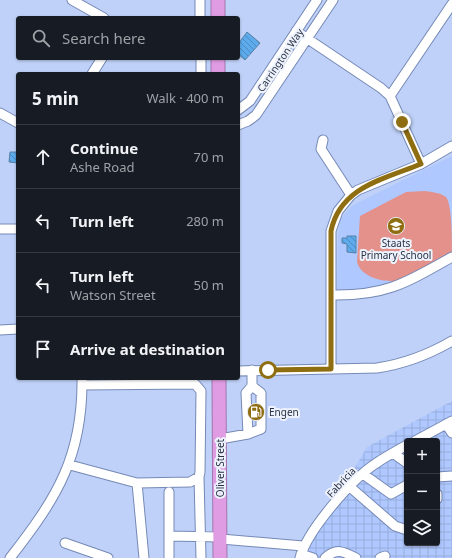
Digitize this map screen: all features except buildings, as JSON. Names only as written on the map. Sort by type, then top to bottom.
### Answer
[{"type":"highway","points":[[218,0],[218,16]]},
{"type":"highway","points":[[218,60],[218,72]]},
{"type":"highway","name":"Oliver Street","points":[[220,380],[220,558]]},
{"type":"street","points":[[72,0],[100,16]]},
{"type":"street","points":[[200,0],[200,16]]},
{"type":"street","name":"Carrington Way","points":[[240,108],[250,101],[317,0]]},
{"type":"street","name":"Carrington Way","points":[[240,124],[248,121],[256,115],[333,0]]},
{"type":"street","points":[[390,96],[452,4]]},
{"type":"street","points":[[296,31],[381,88],[390,96],[421,164]]},
{"type":"street","points":[[93,72],[101,60]]},
{"type":"street","points":[[201,60],[201,72]]},
{"type":"street","points":[[0,113],[16,122]]},
{"type":"street","points":[[323,140],[322,149],[351,195]]},
{"type":"street","points":[[331,369],[331,231],[338,211],[351,195],[358,190],[421,164],[452,146]]},
{"type":"street","points":[[0,229],[16,229]]},
{"type":"street","points":[[332,295],[355,295],[396,287],[452,257]]},
{"type":"street","points":[[0,330],[16,329]]},
{"type":"street","points":[[240,371],[363,369],[393,365],[422,356],[452,341]]},
{"type":"street","points":[[248,434],[246,393],[252,386],[252,370]]},
{"type":"street","points":[[10,558],[47,508],[70,465],[78,432],[82,382],[190,383],[199,387],[201,391],[200,472],[198,477],[200,558]]},
{"type":"street","points":[[220,439],[248,434],[261,429],[260,393],[252,386]]},
{"type":"street","points":[[420,438],[449,422],[452,433]]},
{"type":"street","name":"Fabricia","points":[[301,553],[316,526],[350,487],[374,464],[404,448]]},
{"type":"street","points":[[393,453],[404,461]]},
{"type":"street","points":[[70,465],[137,483],[185,482],[195,480],[198,477]]},
{"type":"street","points":[[363,474],[391,494],[404,487]]},
{"type":"street","points":[[440,477],[452,476]]},
{"type":"street","points":[[137,483],[144,558]]},
{"type":"street","points":[[350,487],[395,526],[404,529]]},
{"type":"street","points":[[169,492],[169,558]]},
{"type":"street","points":[[169,536],[221,538],[301,553],[313,558]]},
{"type":"street","points":[[65,543],[108,558]]},
{"type":"street","points":[[325,558],[336,551],[346,553],[356,558]]},
{"type":"shaded area","name":"Staats Primary School","points":[[452,156],[452,255],[398,284],[337,294],[338,234],[341,218],[353,205]]},
{"type":"shaded area","name":"Staats Primary School","points":[[425,191],[442,195],[446,197],[448,201],[451,223],[452,252],[402,280],[389,281],[369,276],[359,268],[357,262],[360,216],[406,192]]},
{"type":"shaded area","points":[[452,401],[452,558],[306,558],[310,544],[367,447]]},
{"type":"place","name":"Staats Primary School","points":[[396,226]]},
{"type":"place","name":"Engen","points":[[256,412]]},
{"type":"route","points":[[268,370],[331,369],[331,231],[333,221],[345,200],[358,190],[421,164],[402,122]]}]
